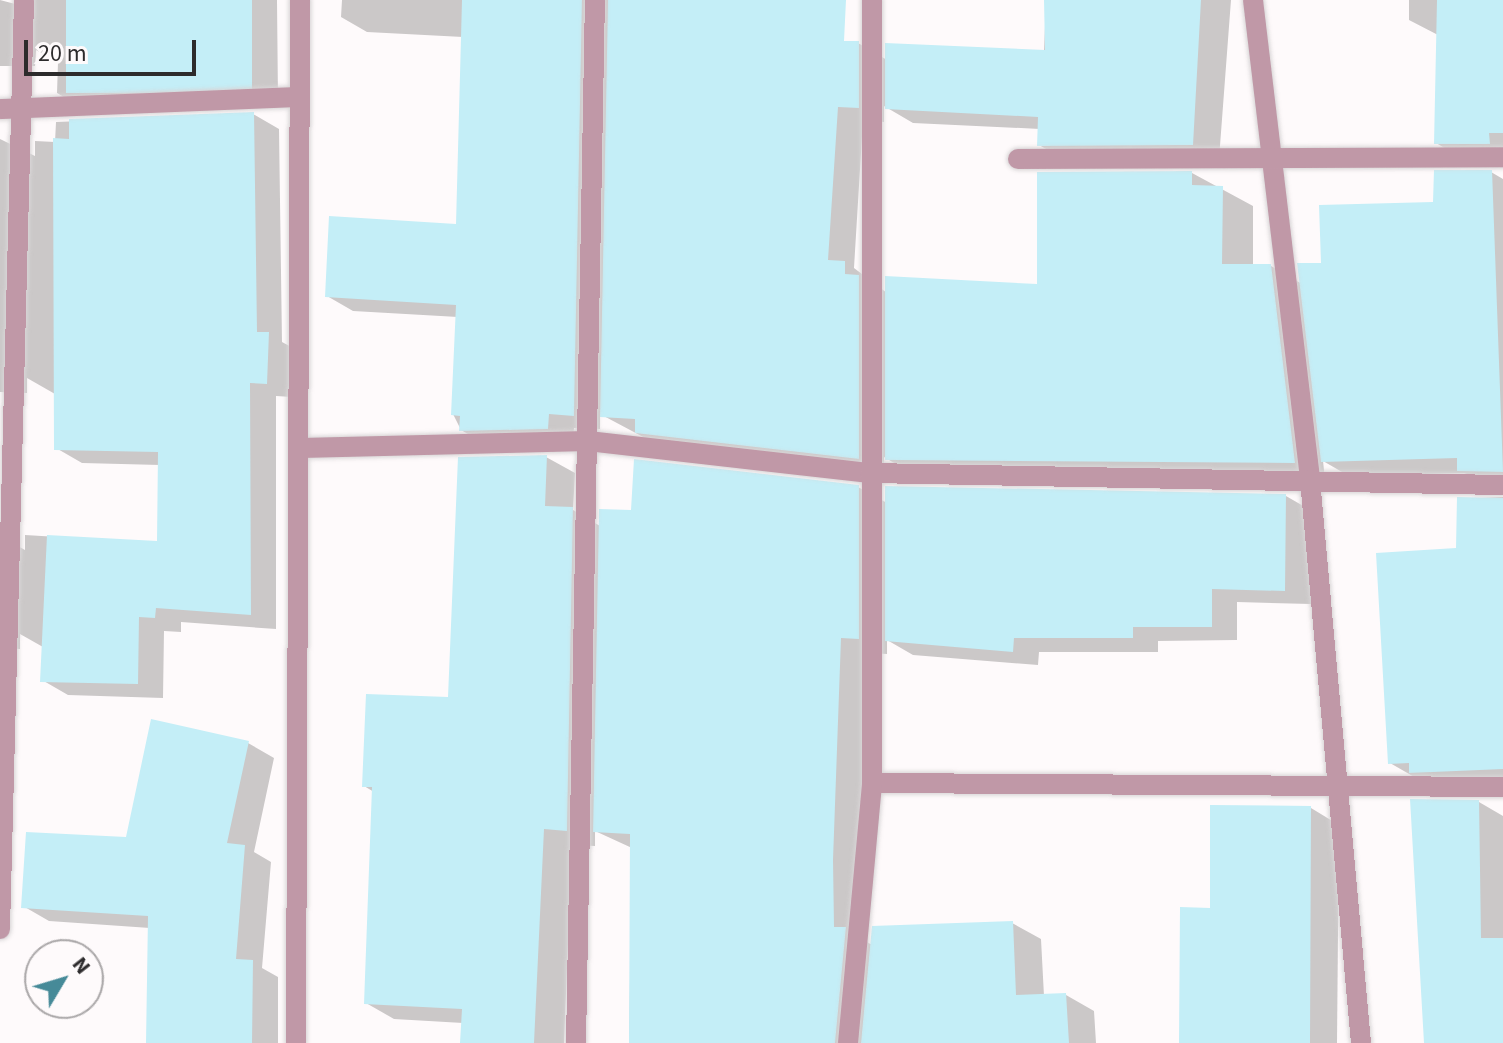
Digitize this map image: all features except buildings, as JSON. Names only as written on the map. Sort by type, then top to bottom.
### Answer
[{"type":"street","points":[[0,929],[24,0]]},
{"type":"street","points":[[296,1043],[301,448],[294,97],[300,0]]},
{"type":"street","points":[[576,1043],[595,0]]},
{"type":"street","points":[[848,1043],[872,783],[872,0]]},
{"type":"street","points":[[1253,0],[1310,480],[1361,1043]]},
{"type":"street","points":[[0,109],[294,97]]},
{"type":"street","points":[[1018,159],[1271,155],[1503,157]]},
{"type":"street","points":[[301,448],[588,441],[870,473],[1503,485]]},
{"type":"street","points":[[872,783],[1335,781],[1503,787]]}]
